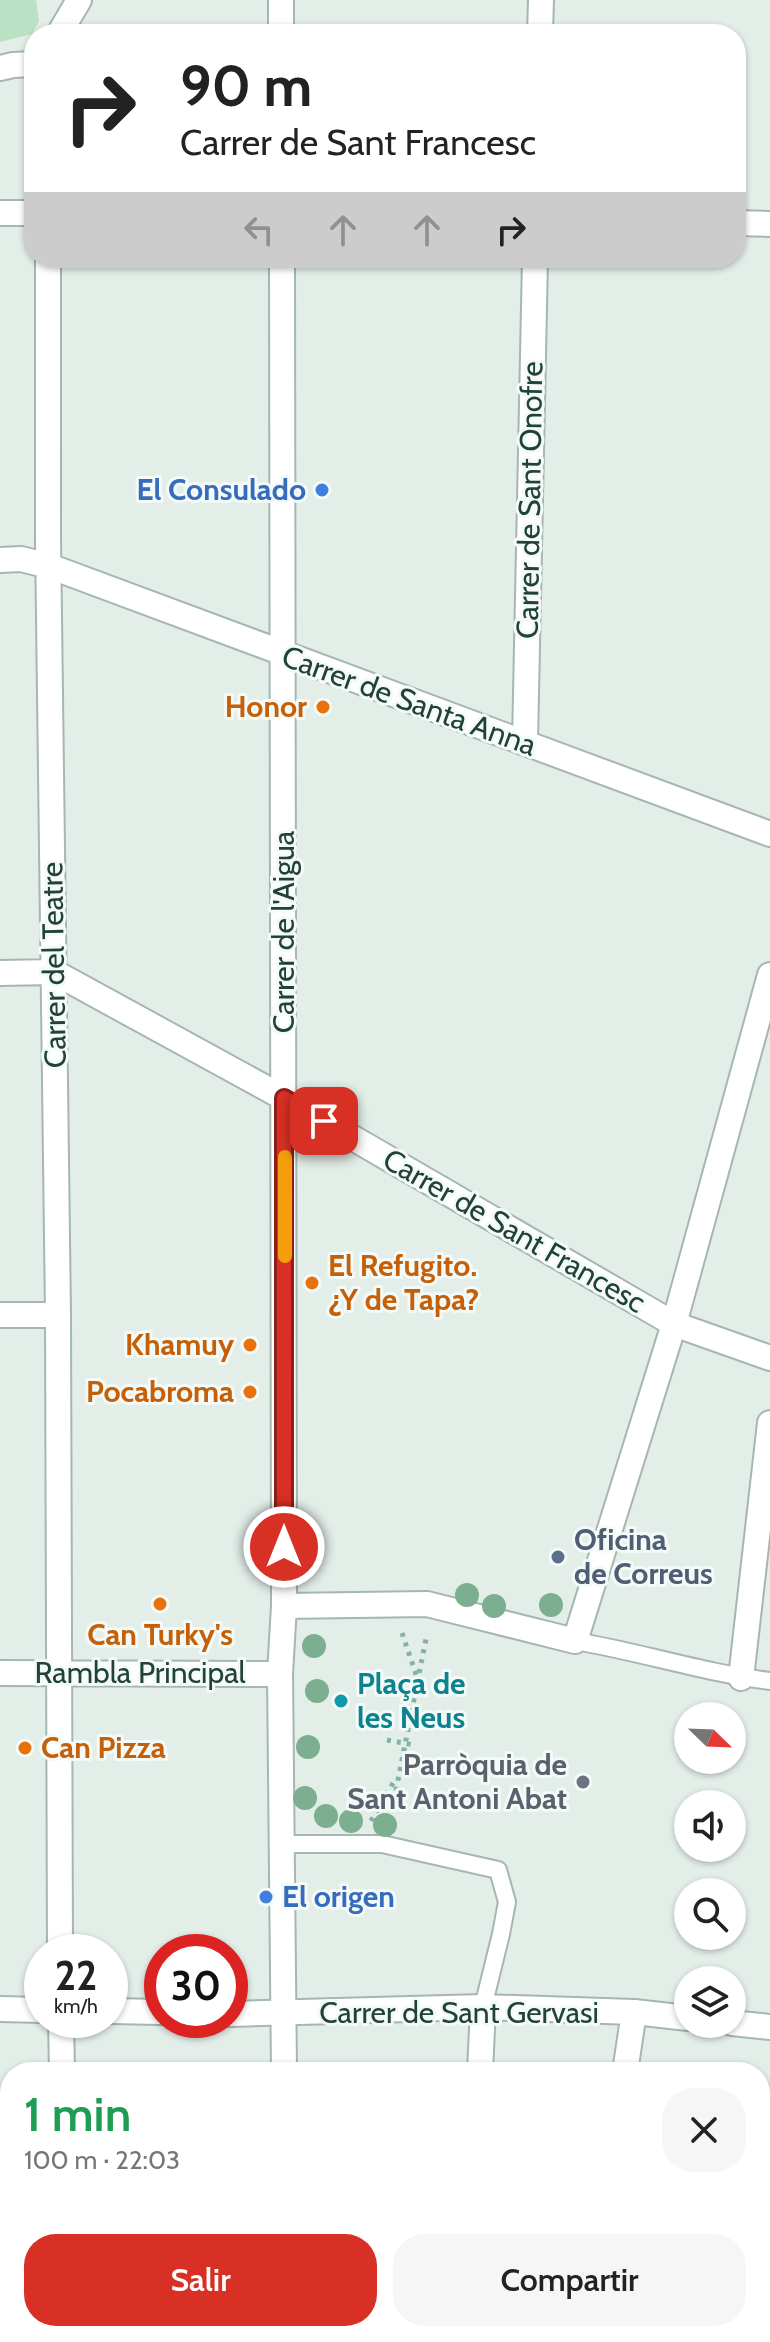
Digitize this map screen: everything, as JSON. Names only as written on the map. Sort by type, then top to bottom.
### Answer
[{"type":"street","points":[[65,24],[79,0]]},
{"type":"street","points":[[281,0],[281,24]]},
{"type":"street","points":[[540,24],[541,0]]},
{"type":"street","points":[[0,68],[24,64]]},
{"type":"street","points":[[0,213],[24,213]]},
{"type":"street","points":[[746,223],[770,224]]},
{"type":"street","name":"Carrer del Teatre","points":[[48,268],[58,1315],[60,1934]]},
{"type":"street","name":"Carrer de l'Aigua","points":[[282,268],[284,1606]]},
{"type":"street","name":"Carrer de Sant Onofre","points":[[525,743],[535,268]]},
{"type":"street","name":"Carrer de Santa Anna","points":[[0,560],[21,559],[49,566],[770,834]]},
{"type":"street","points":[[0,973],[54,972]]},
{"type":"street","name":"Carrer de Sant Francesc","points":[[54,972],[284,1098],[674,1324],[770,1358]]},
{"type":"street","points":[[284,2062],[280,1674],[284,1606],[432,1605],[575,1641],[674,1324],[770,975]]},
{"type":"street","points":[[0,1315],[58,1315]]},
{"type":"street","points":[[741,1678],[770,1423]]},
{"type":"street","name":"Rambla Principal","points":[[0,1673],[280,1674]]},
{"type":"street","points":[[480,2062],[483,2007]]},
{"type":"street","name":"Carrer de Sant Gervasi","points":[[248,2014],[483,2007],[634,2012],[674,2016]]},
{"type":"street","points":[[0,2009],[24,2010]]},
{"type":"street","points":[[626,2062],[634,2012]]},
{"type":"street","points":[[746,2024],[770,2027]]},
{"type":"street","points":[[61,2038],[62,2062]]},
{"type":"lane","points":[[575,1641],[741,1678],[770,1681]]},
{"type":"lane","points":[[282,1844],[382,1844],[498,1870],[507,1902],[483,2007]]},
{"type":"path","points":[[385,1846],[432,1605]]},
{"type":"path","points":[[402,1635],[418,1678]]},
{"type":"path","points":[[387,1740],[414,1745]]},
{"type":"path","points":[[360,1843],[399,1773]]},
{"type":"green space","points":[[0,0],[36,0],[37,24],[24,24],[24,36],[0,42]]},
{"type":"slow traffic","points":[[285,1157],[285,1256]]},
{"type":"place","name":"El Consulado","points":[[322,490]]},
{"type":"place","name":"Honor","points":[[323,707]]},
{"type":"place","name":"El Refugito. ¿Y de Tapa?","points":[[312,1283]]},
{"type":"place","name":"Khamuy","points":[[250,1345]]},
{"type":"place","name":"Pocabroma","points":[[250,1392]]},
{"type":"place","name":"Oficina de Correus","points":[[558,1557]]},
{"type":"place","name":"Can Turky's","points":[[160,1604]]},
{"type":"place","name":"Plaça de les Neus","points":[[341,1701]]},
{"type":"place","name":"Can Pizza","points":[[25,1748]]},
{"type":"place","name":"Parròquia de Sant Antoni Abat","points":[[583,1782]]},
{"type":"place","name":"El origen","points":[[266,1897]]},
{"type":"route","points":[[284,1547],[284,1098],[324,1121]]}]
